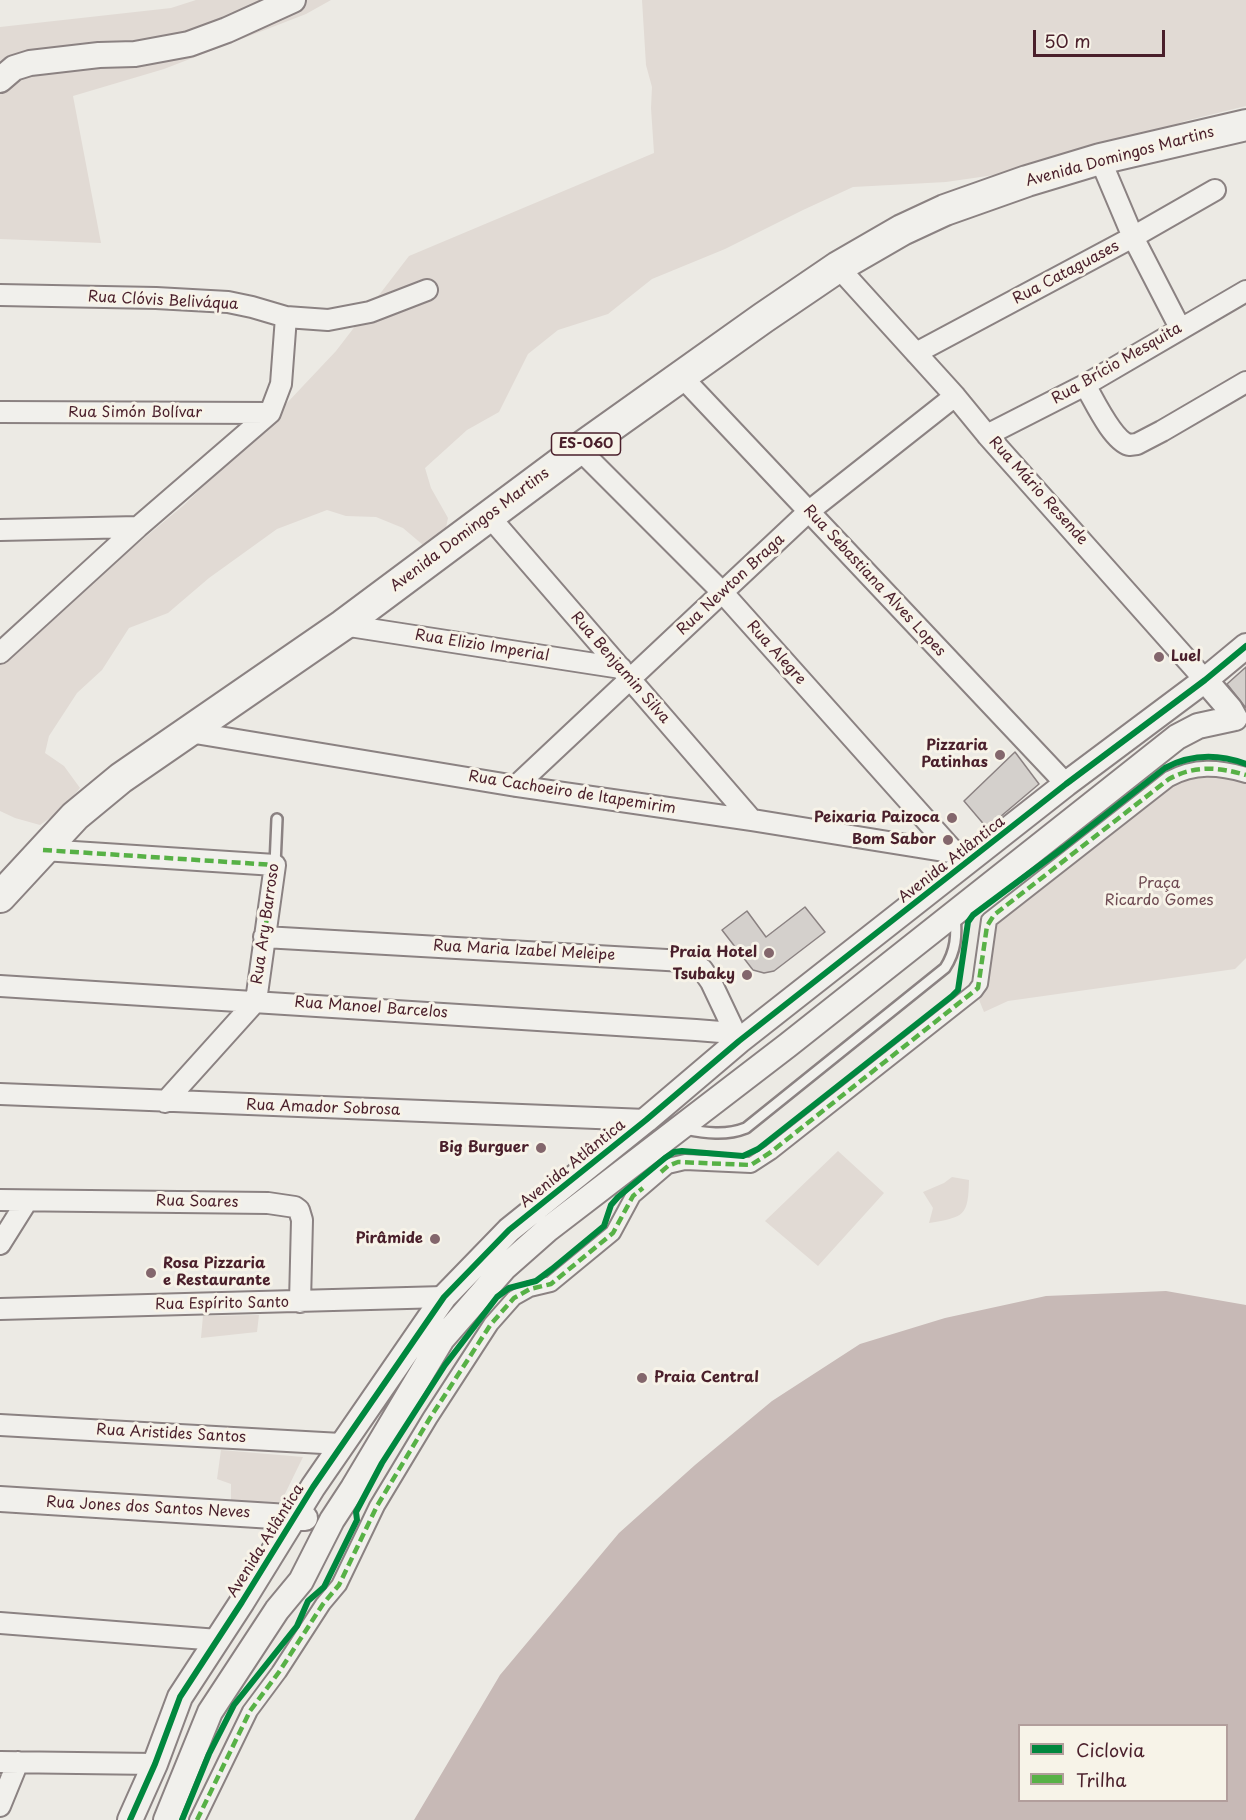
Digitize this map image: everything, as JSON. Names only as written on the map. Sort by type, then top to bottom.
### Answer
[{"type":"main road","name":"Avenida Domingos Martins","points":[[0,897],[75,816],[121,778],[343,625],[579,449],[838,267],[902,230],[945,210],[1027,181],[1100,159],[1246,125]]},
{"type":"street","points":[[0,81],[14,68],[30,63],[99,55],[135,54],[189,44],[227,30],[293,0]]},
{"type":"street","points":[[1100,159],[1133,237],[1180,328]]},
{"type":"street","name":"Rua Cataguases","points":[[916,354],[1215,190]]},
{"type":"street","name":"Rua Mário Resende","points":[[838,267],[955,396],[1240,720]]},
{"type":"street","name":"Rua Clóvis Beliváqua","points":[[0,295],[228,302],[286,317],[328,320],[370,312],[427,290]]},
{"type":"street","name":"Rua Brício Mesquita","points":[[987,435],[1085,385],[1246,291]]},
{"type":"street","points":[[0,653],[138,527],[270,413],[281,384],[286,317]]},
{"type":"street","name":"Rua Sebastiana Alves Lopes","points":[[682,377],[1066,784]]},
{"type":"street","points":[[1085,385],[1113,431],[1120,440],[1129,445],[1137,444],[1162,431],[1246,382]]},
{"type":"street","name":"Rua Newton Braga","points":[[516,786],[625,674],[723,593],[808,512],[955,396]]},
{"type":"street","name":"Rua Simón Bolívar","points":[[0,412],[270,413]]},
{"type":"street","name":"Rua Alegre","points":[[579,449],[723,593],[961,859]]},
{"type":"street","name":"Rua Benjamin Silva","points":[[488,515],[752,820]]},
{"type":"street","points":[[0,530],[138,527]]},
{"type":"street","name":"Rua Elizio Imperial","points":[[343,625],[625,674]]},
{"type":"street","name":"Avenida Atlântica","points":[[130,1820],[180,1697],[341,1444],[444,1297],[509,1230],[646,1120],[961,859],[1066,784],[1205,680],[1246,646]]},
{"type":"street","points":[[166,1820],[210,1712],[277,1610],[302,1581],[332,1520],[442,1339],[504,1268],[547,1230],[955,914],[1177,737],[1198,726],[1240,720]]},
{"type":"street","name":"Rua Cachoeiro de Itapemirim","points":[[189,732],[516,786],[752,820],[961,859]]},
{"type":"street","points":[[197,1820],[250,1711],[279,1672],[323,1604],[339,1585],[377,1506],[430,1418],[491,1324],[514,1298],[530,1289],[550,1284],[614,1233],[633,1196],[668,1166],[685,1162],[751,1165],[825,1110],[978,988],[987,926],[994,915],[1169,779],[1181,773],[1206,768],[1222,768],[1246,775]]},
{"type":"street","points":[[43,850],[275,865]]},
{"type":"street","name":"Rua Ary Barroso","points":[[165,1102],[256,1001],[275,865]]},
{"type":"street","name":"Rua Maria Izabel Meleipe","points":[[264,937],[684,961],[702,969],[711,982],[739,1041]]},
{"type":"street","name":"Rua Manoel Barcelos","points":[[0,986],[721,1032],[739,1041]]},
{"type":"street","name":"Rua Amador Sobrosa","points":[[0,1094],[646,1120]]},
{"type":"street","name":"Rua Soares","points":[[0,1200],[268,1203],[295,1207],[299,1210],[302,1220],[300,1302]]},
{"type":"street","points":[[0,1244],[27,1201]]},
{"type":"street","name":"Rua Espírito Santo","points":[[0,1309],[444,1297]]},
{"type":"street","name":"Rua Aristides Santos","points":[[0,1425],[341,1444]]},
{"type":"street","name":"Rua Jones dos Santos Neves","points":[[0,1499],[332,1520]]},
{"type":"street","points":[[0,1623],[218,1640]]},
{"type":"street","points":[[0,1806],[9,1762],[154,1764]]},
{"type":"lane","name":"Rua Ary Barroso","points":[[275,865],[277,819]]},
{"type":"lane","points":[[680,1128],[719,1133],[734,1133],[746,1128],[945,968],[954,952],[955,914]]},
{"type":"green space","points":[[196,0],[331,0],[306,14],[164,69],[73,96],[101,243],[0,239],[0,27],[171,8]]},
{"type":"green space","points":[[642,0],[1246,0],[1246,106],[1185,121],[1151,134],[1022,171],[946,182],[853,187],[725,249],[652,279],[608,314],[558,330],[528,354],[499,412],[467,430],[425,468],[431,488],[448,518],[444,537],[423,545],[403,528],[376,517],[346,516],[327,510],[277,529],[209,578],[168,613],[129,628],[102,670],[77,693],[49,736],[45,753],[64,766],[80,788],[60,811],[40,825],[0,811],[0,658],[184,505],[269,422],[336,351],[409,256],[654,153],[652,87],[646,65]]},
{"type":"green space","name":"Praça Ricardo Gomes","points":[[1210,760],[1246,766],[1246,958],[1235,969],[1008,1001],[984,1012],[973,985],[984,917],[1176,767],[1190,761]]},
{"type":"green space","points":[[838,1151],[884,1193],[818,1266],[765,1221]]},
{"type":"green space","points":[[952,1177],[969,1180],[965,1208],[962,1213],[950,1219],[929,1223],[933,1208],[923,1192]]},
{"type":"green space","points":[[259,1315],[257,1332],[201,1338],[203,1316]]},
{"type":"green space","points":[[221,1450],[303,1457],[281,1502],[231,1501],[231,1484],[217,1479]]},
{"type":"shaded area","points":[[1166,1291],[1246,1305],[1246,1820],[414,1820],[500,1675],[619,1533],[695,1465],[772,1401],[860,1344],[945,1318],[1046,1296]]},
{"type":"building","points":[[1246,667],[1246,708],[1227,684]]},
{"type":"building","points":[[1015,752],[1039,784],[987,828],[964,801]]},
{"type":"building","name":"Praia Hotel","points":[[805,907],[825,932],[774,971],[764,973],[753,970],[722,930],[747,911],[766,937]]},
{"type":"marked path","points":[[661,1172],[678,1162],[751,1165],[771,1152],[978,988],[987,926],[994,915],[1169,779],[1197,769],[1226,770],[1246,775]]},
{"type":"marked path","points":[[43,850],[275,865],[264,937]]},
{"type":"marked path","points":[[197,1820],[250,1711],[279,1672],[323,1604],[339,1585],[377,1506],[491,1324],[514,1298],[530,1289],[551,1284],[613,1233],[633,1196],[643,1188]]},
{"type":"cycle path","points":[[130,1820],[155,1764],[180,1697],[313,1487],[444,1297],[509,1230],[646,1120],[739,1041],[1246,646]]},
{"type":"cycle path","points":[[182,1820],[209,1754],[234,1705],[297,1626],[308,1601],[324,1587],[357,1520],[356,1512],[382,1463],[445,1365],[497,1297],[509,1288],[536,1281],[552,1269],[604,1226],[611,1205],[618,1197],[674,1152],[743,1156],[758,1149],[952,996],[958,990],[968,922],[973,915],[1165,768],[1185,760],[1205,757],[1226,758],[1246,764]]},
{"type":"place","name":"Luel","points":[[1159,657]]},
{"type":"place","name":"Pizzaria Patinhas","points":[[1000,755]]},
{"type":"place","name":"Peixaria Paizoca","points":[[952,818]]},
{"type":"place","name":"Bom Sabor","points":[[948,840]]},
{"type":"place","name":"Praia Hotel","points":[[769,953]]},
{"type":"place","name":"Tsubaky","points":[[747,975]]},
{"type":"place","name":"Big Burguer","points":[[541,1148]]},
{"type":"place","name":"Pirâmide","points":[[435,1239]]},
{"type":"place","name":"Rosa Pizzaria e Restaurante","points":[[151,1273]]},
{"type":"place","name":"Praia Central","points":[[642,1378]]}]
